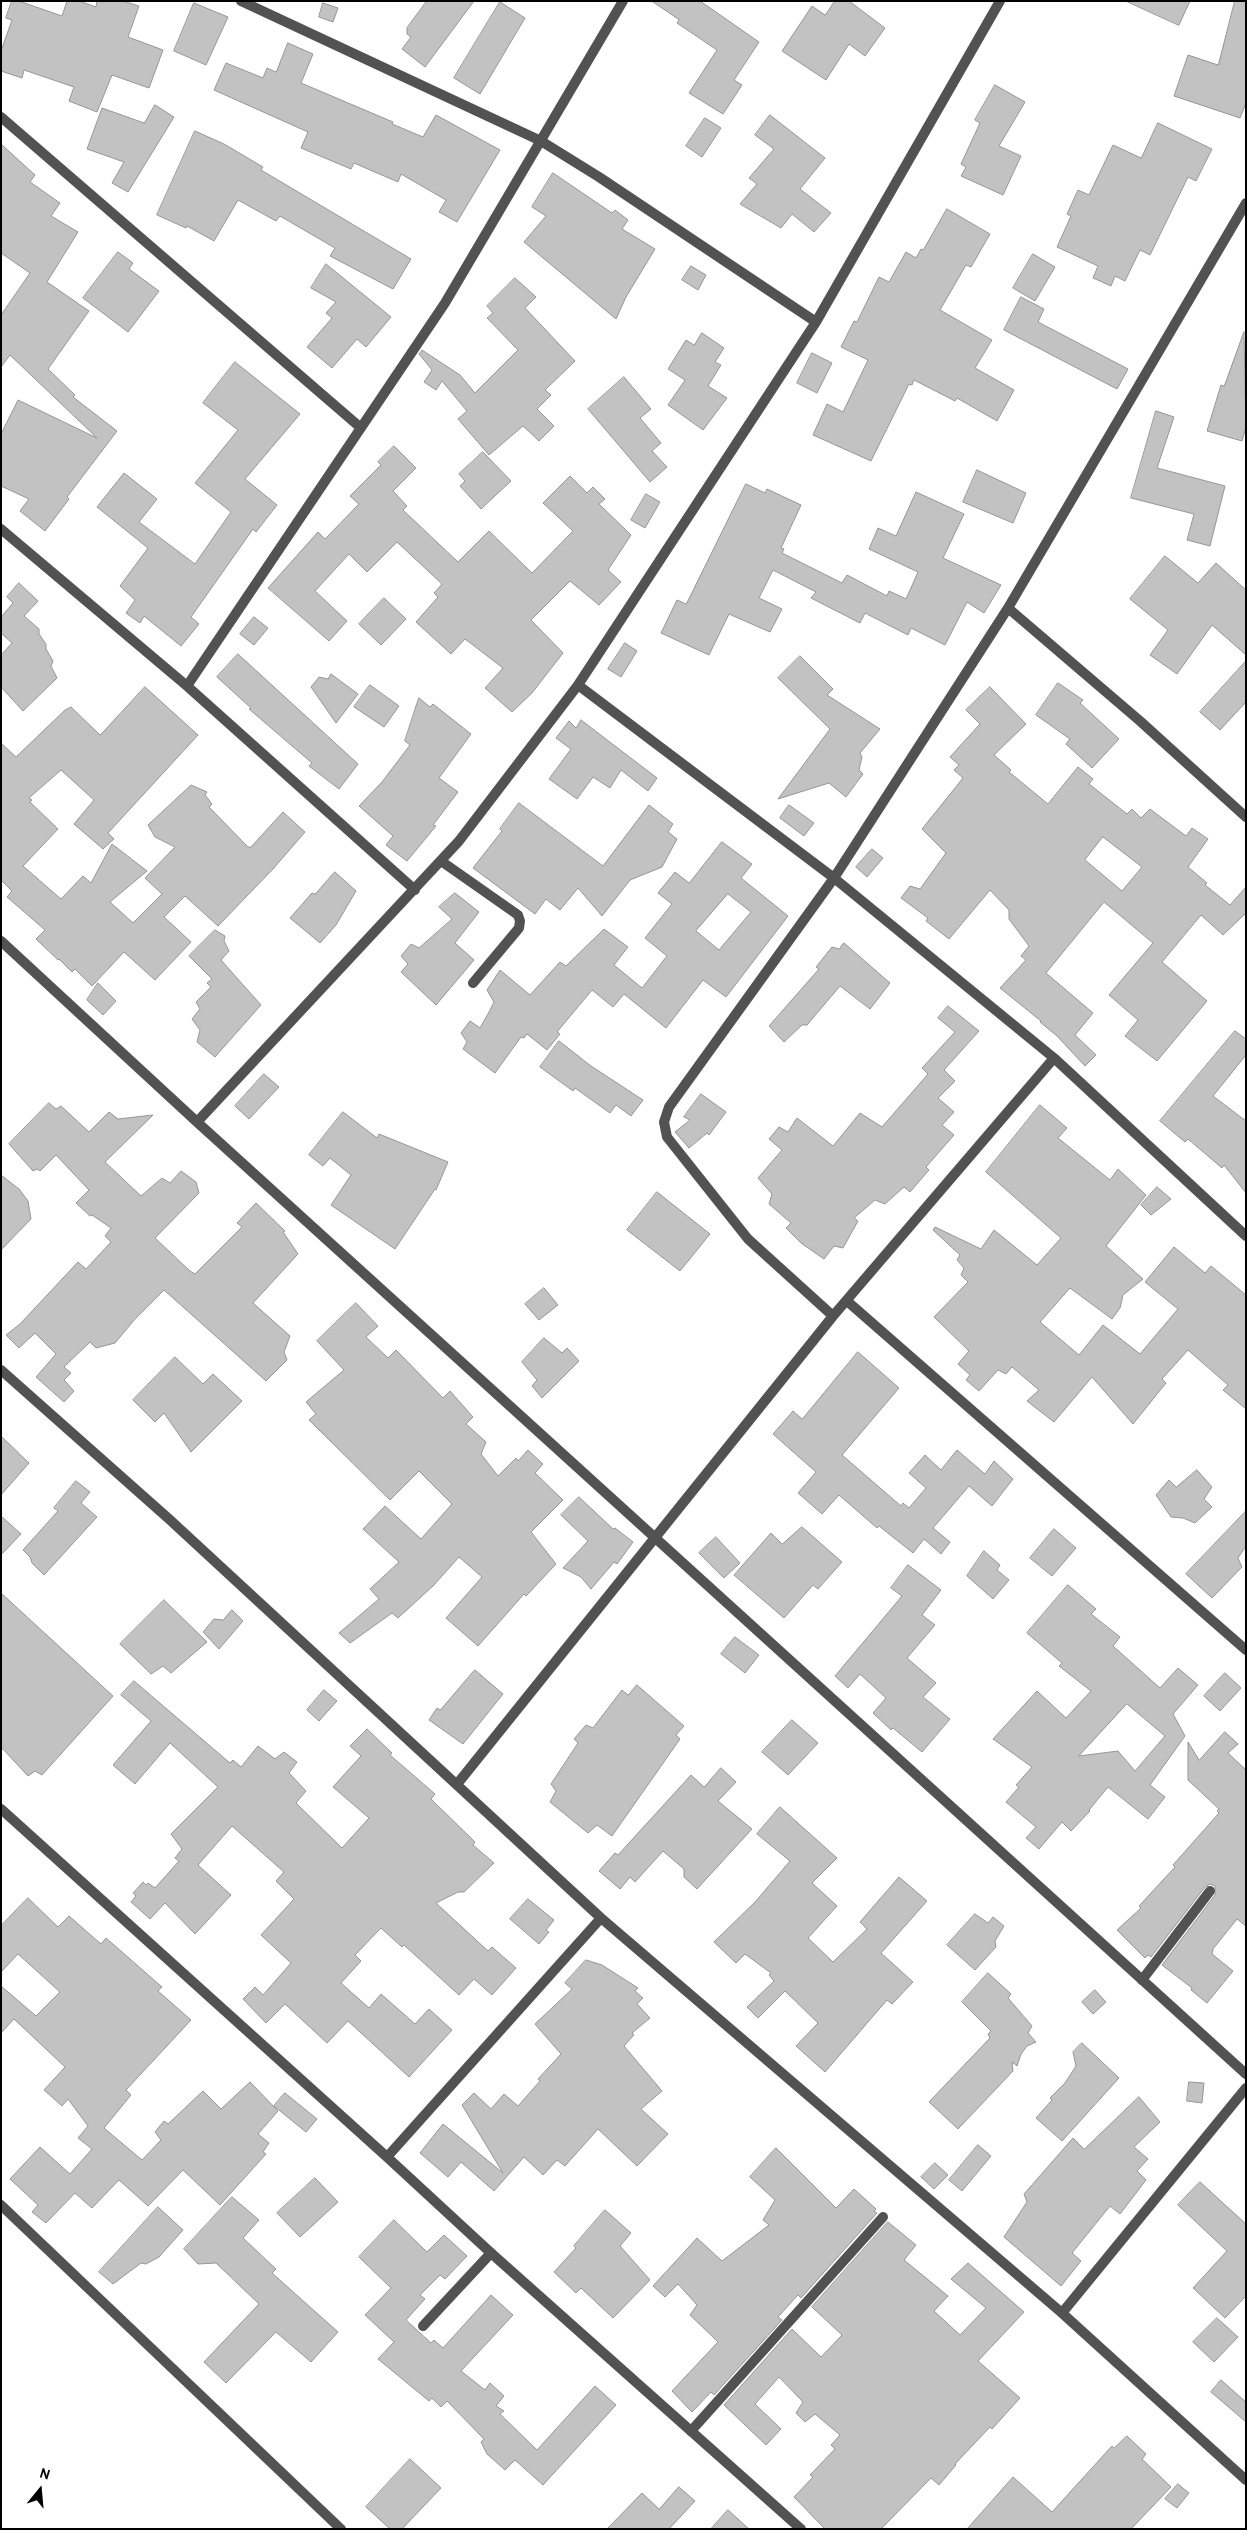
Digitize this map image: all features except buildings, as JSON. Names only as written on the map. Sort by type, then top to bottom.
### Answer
[{"type":"street","points":[[241,1],[541,141],[599,176],[816,322]]},
{"type":"street","points":[[187,686],[445,303],[624,1]]},
{"type":"street","points":[[197,1122],[459,841],[578,685],[816,322],[1000,1]]},
{"type":"street","points":[[1,117],[361,428]]},
{"type":"street","points":[[832,1316],[748,1239],[667,1137],[664,1122],[669,1107],[834,878],[1008,608],[1246,203]]},
{"type":"street","points":[[1,529],[187,686],[415,890]]},
{"type":"street","points":[[1008,608],[1140,721],[1246,816]]},
{"type":"street","points":[[578,685],[834,878],[1054,1058],[1246,1236]]},
{"type":"street","points":[[441,861],[518,915],[520,921],[518,928],[472,983]]},
{"type":"street","points":[[1,941],[197,1122],[1246,2074]]},
{"type":"street","points":[[458,1783],[832,1316],[848,1301],[1054,1058]]},
{"type":"street","points":[[848,1301],[1246,1650]]},
{"type":"street","points":[[1,1370],[169,1519],[458,1783],[601,1918],[1062,2313],[1246,2480]]},
{"type":"street","points":[[1,1809],[387,2157],[490,2253],[801,2529]]},
{"type":"street","points":[[1142,1980],[1210,1891]]},
{"type":"street","points":[[387,2157],[601,1918]]},
{"type":"street","points":[[1062,2313],[1246,2088]]},
{"type":"street","points":[[1,2205],[341,2529]]},
{"type":"street","points":[[691,2431],[883,2217]]},
{"type":"street","points":[[423,2326],[490,2253]]}]
